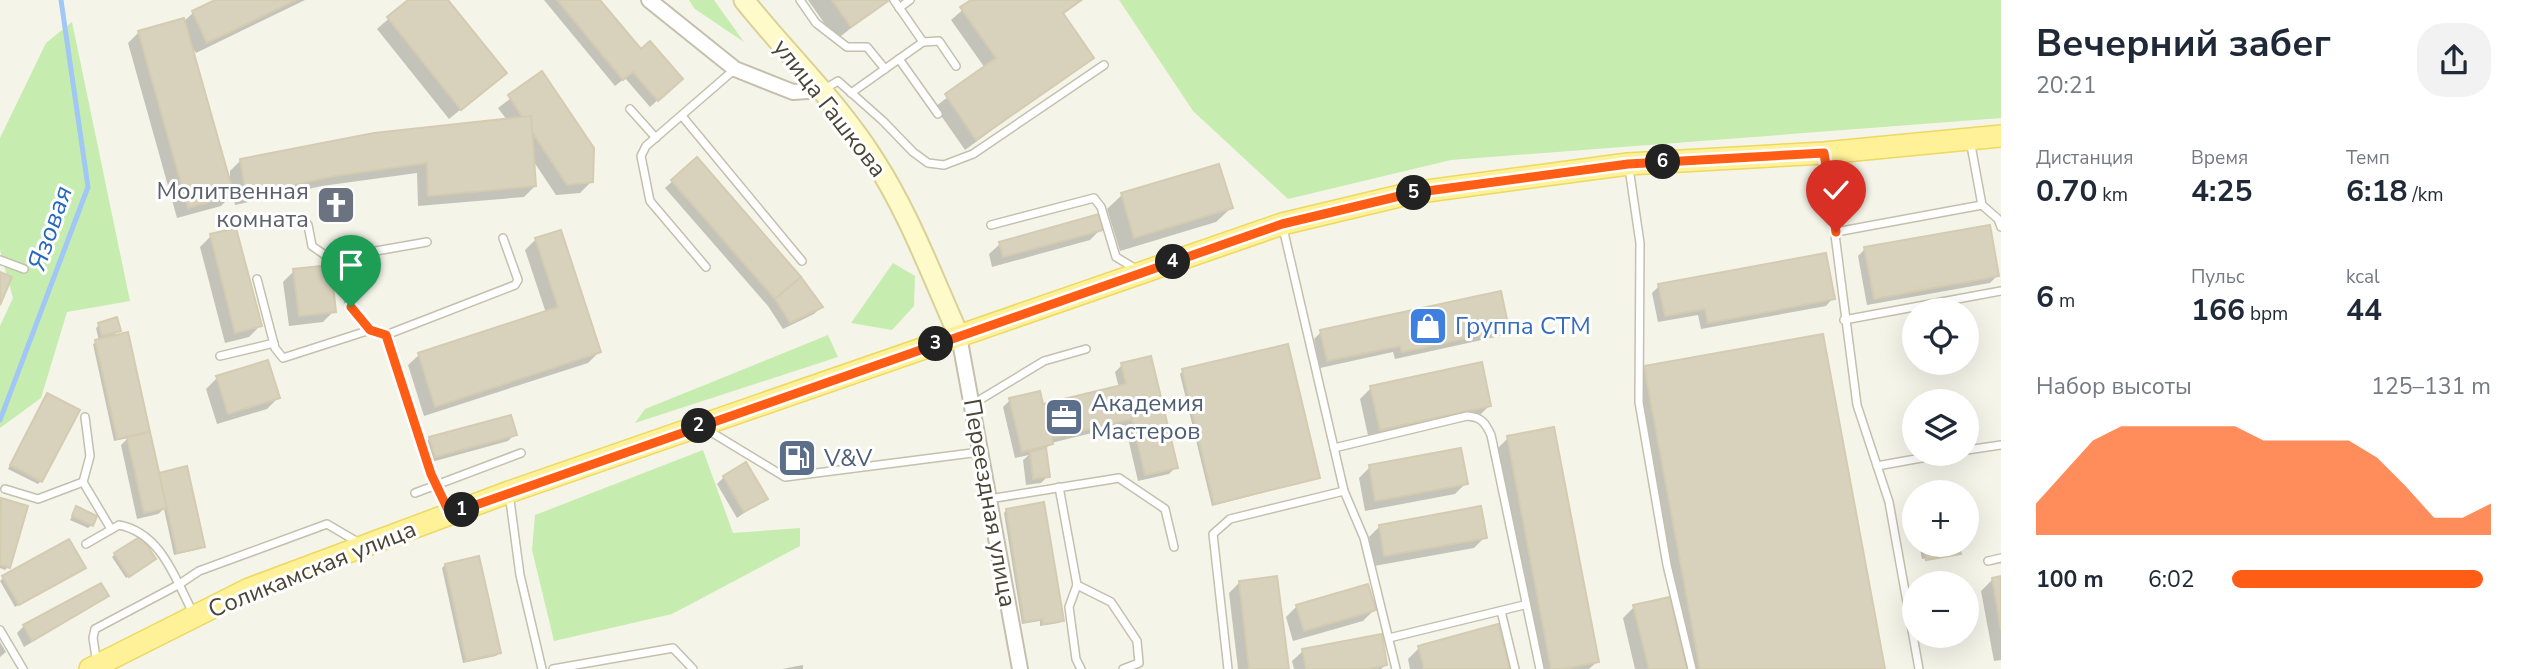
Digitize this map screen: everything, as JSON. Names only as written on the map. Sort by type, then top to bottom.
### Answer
[{"type":"main road","name":"Соликамская улица","points":[[93,667],[249,589],[509,492],[1282,224],[1412,193],[1628,164],[1824,153],[2001,136]]},
{"type":"street","points":[[649,0],[735,69],[793,92],[822,90]]},
{"type":"street","name":"улица Гашкова","points":[[744,0],[822,90],[872,156],[896,195],[959,336]]},
{"type":"street","name":"Переездная улица","points":[[959,336],[1020,669]]},
{"type":"lane","points":[[800,0],[816,23],[846,47],[862,46],[870,49],[885,69]]},
{"type":"lane","points":[[894,0],[923,42]]},
{"type":"lane","points":[[899,8],[910,0]]},
{"type":"lane","points":[[851,93],[923,42],[939,41],[957,66]]},
{"type":"lane","points":[[899,59],[938,114]]},
{"type":"lane","points":[[822,90],[838,81],[913,152],[928,163],[944,165],[973,154],[1104,65]]},
{"type":"lane","points":[[706,267],[650,201],[640,156],[656,138],[735,69]]},
{"type":"lane","points":[[630,109],[656,138]]},
{"type":"lane","points":[[682,116],[802,261]]},
{"type":"lane","points":[[1970,139],[1982,205]]},
{"type":"lane","points":[[1824,153],[1836,232],[1836,264],[1857,405],[1889,502],[1919,669]]},
{"type":"lane","points":[[1628,164],[1640,243],[1639,402],[1667,565],[1692,669]]},
{"type":"lane","points":[[991,225],[1094,198],[1101,207],[1116,257],[1143,272]]},
{"type":"lane","points":[[1836,232],[1982,205],[1991,211],[2001,227]]},
{"type":"lane","points":[[267,222],[303,218],[312,246],[335,262],[351,307],[370,330],[386,335],[515,285],[516,274],[503,238]]},
{"type":"lane","points":[[1282,224],[1344,491],[1364,538],[1396,669]]},
{"type":"lane","points":[[341,277],[376,251],[428,242]]},
{"type":"lane","points":[[0,260],[24,269]]},
{"type":"lane","points":[[257,279],[274,342],[283,358],[370,330]]},
{"type":"lane","points":[[1844,320],[2001,291]]},
{"type":"lane","points":[[386,335],[431,474],[450,514]]},
{"type":"lane","points":[[220,356],[274,342]]},
{"type":"lane","points":[[973,404],[1044,360],[1086,349]]},
{"type":"lane","points":[[1334,448],[1466,416],[1477,417],[1485,423],[1491,435],[1524,605],[1540,669]]},
{"type":"lane","points":[[85,417],[90,456],[83,482],[111,530]]},
{"type":"lane","points":[[700,426],[785,477],[981,452]]},
{"type":"lane","points":[[1979,448],[2001,445]]},
{"type":"lane","points":[[415,493],[521,453]]},
{"type":"lane","points":[[1877,466],[1902,461]]},
{"type":"lane","points":[[989,499],[1109,478],[1128,482],[1165,509],[1174,547]]},
{"type":"lane","points":[[5,489],[38,499],[83,482]]},
{"type":"lane","points":[[1059,487],[1077,585],[1069,607],[1076,659],[1081,669]]},
{"type":"lane","points":[[1228,669],[1213,534],[1230,519],[1344,491]]},
{"type":"lane","points":[[509,492],[520,575],[542,669]]},
{"type":"lane","points":[[93,667],[93,638],[96,629],[178,586],[199,571],[327,524],[340,529],[365,546]]},
{"type":"lane","points":[[86,544],[122,525],[149,537],[159,549],[195,616]]},
{"type":"lane","points":[[1988,561],[2001,558]]},
{"type":"lane","points":[[1077,585],[1111,602],[1137,640],[1139,663],[1123,669]]},
{"type":"lane","points":[[1389,638],[1524,605]]},
{"type":"lane","points":[[1501,611],[1515,669]]},
{"type":"lane","points":[[0,630],[23,669]]},
{"type":"lane","points":[[553,669],[673,648],[693,669]]},
{"type":"green space","points":[[689,0],[714,0],[744,42],[695,9]]},
{"type":"green space","points":[[1119,0],[2001,0],[2001,118],[1451,160],[1288,199],[1193,111]]},
{"type":"green space","points":[[72,22],[130,301],[67,312],[41,398],[0,428],[0,326],[13,298],[0,250],[0,138],[46,43]]},
{"type":"green space","points":[[893,263],[915,276],[914,306],[892,330],[851,323]]},
{"type":"green space","points":[[828,335],[838,357],[635,423],[645,409]]},
{"type":"green space","points":[[703,450],[733,533],[800,528],[800,546],[672,614],[554,641],[532,550],[535,515]]},
{"type":"building","points":[[215,0],[296,0],[207,43],[192,11]]},
{"type":"building","points":[[408,0],[448,0],[507,73],[461,110],[387,17]]},
{"type":"building","points":[[557,0],[600,0],[641,49],[650,41],[683,79],[658,101],[633,72],[623,80]]},
{"type":"building","points":[[832,0],[887,0],[888,1],[851,27]]},
{"type":"building","points":[[971,0],[1081,0],[1063,13],[1094,58],[976,140],[945,94],[996,58],[960,7]]},
{"type":"building","points":[[184,18],[234,195],[188,208],[138,31]]},
{"type":"building","points":[[542,71],[594,148],[593,182],[567,185],[508,95]]},
{"type":"building","points":[[531,116],[536,186],[428,196],[427,163],[335,176],[246,195],[240,159],[374,133]]},
{"type":"building","points":[[697,157],[801,277],[775,299],[671,180]]},
{"type":"building","points":[[1219,164],[1233,208],[1134,238],[1121,193]]},
{"type":"building","points":[[1099,214],[1103,230],[1003,257],[999,242]]},
{"type":"building","points":[[1990,225],[1999,276],[1874,299],[1864,247]]},
{"type":"building","points":[[236,228],[262,326],[235,333],[210,234]]},
{"type":"building","points":[[561,230],[601,352],[435,407],[418,353],[558,307],[535,238]]},
{"type":"building","points":[[1826,253],[1835,299],[1708,323],[1705,309],[1665,316],[1658,284]]},
{"type":"building","points":[[331,265],[336,312],[299,316],[293,269]]},
{"type":"building","points":[[0,272],[12,277],[0,305]]},
{"type":"building","points":[[801,277],[823,307],[790,323],[775,299]]},
{"type":"building","points":[[1501,291],[1509,329],[1402,352],[1400,346],[1327,361],[1320,330]]},
{"type":"building","points":[[117,317],[121,331],[102,336],[98,323]]},
{"type":"building","points":[[128,332],[150,432],[117,439],[95,340]]},
{"type":"building","points":[[1823,334],[1885,669],[1700,669],[1644,366]]},
{"type":"building","points":[[1288,344],[1320,478],[1214,504],[1182,369]]},
{"type":"building","points":[[1151,356],[1178,468],[1145,475],[1132,419],[1052,438],[1053,444],[1022,452],[1009,398],[1040,391],[1043,404],[1126,384],[1121,363]]},
{"type":"building","points":[[268,360],[280,398],[228,414],[216,376]]},
{"type":"building","points":[[1482,362],[1491,406],[1380,430],[1370,386]]},
{"type":"building","points":[[47,393],[80,410],[42,482],[10,465]]},
{"type":"building","points":[[511,415],[517,435],[435,457],[429,437]]},
{"type":"building","points":[[1554,427],[1599,662],[1563,669],[1551,669],[1507,436]]},
{"type":"building","points":[[150,432],[167,508],[144,513],[127,437]]},
{"type":"building","points":[[1046,448],[1050,477],[1033,479],[1030,452]]},
{"type":"building","points":[[1461,448],[1468,484],[1375,501],[1369,465]]},
{"type":"building","points":[[746,462],[768,499],[744,512],[723,476]]},
{"type":"building","points":[[187,466],[205,547],[177,553],[159,473]]},
{"type":"building","points":[[1,498],[28,506],[10,568],[0,565]]},
{"type":"building","points":[[1044,502],[1064,621],[1043,624],[1042,619],[1024,622],[1006,509]]},
{"type":"building","points":[[76,506],[97,516],[93,526],[72,516]]},
{"type":"building","points":[[1481,506],[1487,538],[1384,556],[1379,525]]},
{"type":"building","points":[[141,536],[156,559],[129,577],[114,553]]},
{"type":"building","points":[[69,539],[86,568],[19,605],[2,576]]},
{"type":"building","points":[[479,556],[501,653],[466,661],[445,564]]},
{"type":"building","points":[[1277,576],[1289,669],[1249,669],[1239,581]]},
{"type":"building","points":[[2001,576],[2001,630],[1992,578]]},
{"type":"building","points":[[101,583],[109,596],[32,641],[23,625]]},
{"type":"building","points":[[1368,584],[1376,610],[1304,631],[1296,605]]},
{"type":"building","points":[[1670,597],[1687,669],[1649,669],[1633,605]]},
{"type":"building","points":[[1498,624],[1510,669],[1424,669],[1418,646]]},
{"type":"building","points":[[1382,634],[1387,665],[1367,669],[1306,669],[1302,649]]},
{"type":"waterway","name":"Язовая","points":[[0,420],[88,187],[61,0]]},
{"type":"place","name":"Молитвенная комната","points":[[336,205]]},
{"type":"place","name":"Группа СТМ","points":[[1428,326]]},
{"type":"place","name":"Академия Мастеров","points":[[1064,417]]},
{"type":"place","name":"V&V","points":[[797,458]]},
{"type":"route","points":[[351,307],[370,330],[386,335],[431,474],[450,514],[1282,224],[1412,193],[1628,164],[1824,153],[1836,232]]}]
